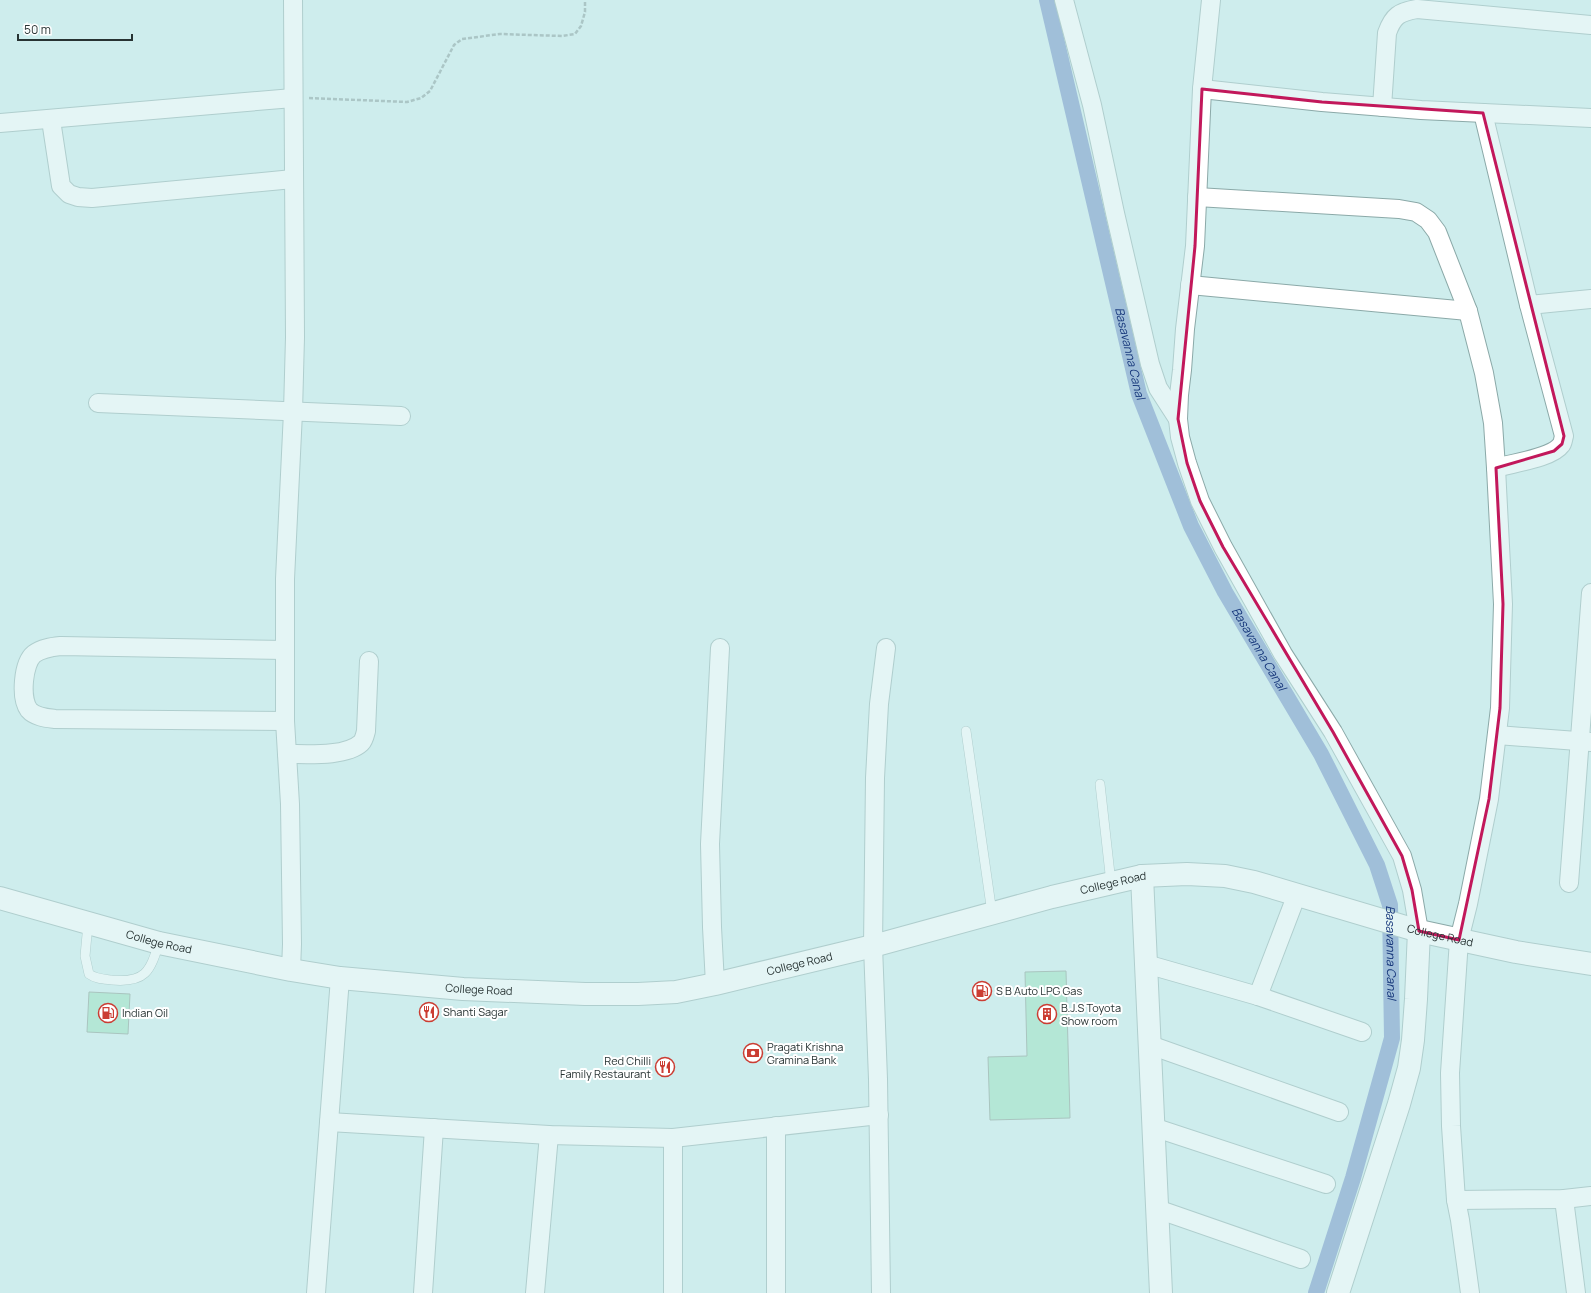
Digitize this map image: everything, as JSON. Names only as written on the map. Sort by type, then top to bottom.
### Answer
[{"type":"main road","name":"College Road","points":[[0,898],[159,943],[291,970],[340,978],[463,989],[585,994],[676,992],[873,946],[1052,897],[1142,876],[1187,874],[1225,876],[1254,882],[1409,928],[1516,952],[1591,964]]},
{"type":"main road","points":[[1142,876],[1162,1293]]},
{"type":"main road","points":[[1338,1293],[1399,1104],[1409,1068],[1416,999],[1409,928]]},
{"type":"street","points":[[291,970],[290,812],[285,721],[285,578],[295,337],[293,0]]},
{"type":"street","points":[[1064,0],[1092,105],[1150,364],[1158,388],[1178,419]]},
{"type":"street","points":[[1211,0],[1202,89],[1195,246],[1185,329],[1178,419],[1180,437],[1200,501],[1223,548],[1283,654],[1333,732],[1402,856],[1412,890],[1409,928]]},
{"type":"street","points":[[1382,107],[1387,34],[1391,23],[1396,16],[1406,11],[1417,10],[1591,25]]},
{"type":"street","points":[[1202,89],[1382,107],[1591,118]]},
{"type":"street","points":[[0,123],[51,120],[293,98]]},
{"type":"street","points":[[1483,113],[1529,305],[1564,436],[1562,444],[1554,451],[1496,468]]},
{"type":"street","points":[[51,120],[61,186],[69,194],[78,197],[147,193],[293,179]]},
{"type":"street","points":[[1197,197],[1399,209],[1416,212],[1428,220],[1437,232],[1468,310],[1484,373],[1493,423],[1503,604],[1500,708],[1489,798],[1468,904],[1459,940],[1450,1073],[1451,1126],[1456,1200],[1470,1293]]},
{"type":"street","points":[[1190,285],[1468,310]]},
{"type":"street","points":[[1529,305],[1591,299]]},
{"type":"street","points":[[98,403],[401,416]]},
{"type":"street","points":[[1569,883],[1585,742],[1591,593]]},
{"type":"street","points":[[285,650],[61,646],[45,648],[34,654],[27,662],[24,682],[26,702],[30,710],[40,717],[55,719],[285,721]]},
{"type":"street","points":[[715,984],[710,844],[720,648]]},
{"type":"street","points":[[882,1293],[879,1115],[873,946],[879,704],[886,648]]},
{"type":"street","points":[[287,754],[337,752],[351,749],[362,742],[366,731],[368,717],[369,661]]},
{"type":"street","points":[[1497,735],[1585,742]]},
{"type":"street","points":[[1258,996],[1297,894]]},
{"type":"street","points":[[1146,964],[1258,996],[1362,1032]]},
{"type":"street","points":[[316,1293],[340,978]]},
{"type":"street","points":[[1150,1045],[1339,1112]]},
{"type":"street","points":[[329,1122],[549,1136],[673,1138],[879,1115]]},
{"type":"street","points":[[776,1126],[776,1293]]},
{"type":"street","points":[[1153,1127],[1326,1184]]},
{"type":"street","points":[[423,1293],[434,1128]]},
{"type":"street","points":[[535,1293],[549,1136]]},
{"type":"street","points":[[673,1138],[673,1293]]},
{"type":"street","points":[[1456,1200],[1564,1199],[1591,1196]]},
{"type":"street","points":[[1564,1199],[1576,1293]]},
{"type":"street","points":[[1157,1209],[1301,1258]]},
{"type":"lane","points":[[966,731],[992,914]]},
{"type":"lane","points":[[1100,784],[1111,884]]},
{"type":"lane","points":[[88,924],[85,956],[88,974],[94,978],[124,981],[136,980],[146,973],[153,963],[159,943]]},
{"type":"path","points":[[293,98],[406,102],[421,98],[430,91],[454,45],[462,39],[500,34],[562,36],[575,34],[581,26],[585,12],[585,0]]},
{"type":"highlighted area","points":[[1202,89],[1322,102],[1483,113],[1564,436],[1562,444],[1554,451],[1496,468],[1503,604],[1500,708],[1489,799],[1459,940],[1419,931],[1412,890],[1402,856],[1333,732],[1223,547],[1200,501],[1187,463],[1178,419],[1195,246]]},
{"type":"building","name":"B.J.S Toyota Show room","points":[[1066,971],[1070,1118],[990,1120],[988,1057],[1027,1056],[1025,972]]},
{"type":"building","name":"Indian Oil","points":[[89,992],[130,994],[128,1034],[87,1032]]},
{"type":"waterway","name":"Basavanna Canal","points":[[1047,0],[1139,394],[1191,526],[1225,592],[1321,754],[1377,865],[1390,905],[1392,1038],[1353,1178],[1316,1293]]},
{"type":"place","name":"S B Auto LPG Gas","points":[[982,991]]},
{"type":"place","name":"Shanti Sagar","points":[[429,1012]]},
{"type":"place","name":"Indian Oil","points":[[108,1013]]},
{"type":"place","name":"B.J.S Toyota Show room","points":[[1047,1014]]},
{"type":"place","name":"Pragati Krishna Gramina Bank","points":[[753,1053]]},
{"type":"place","name":"Red Chilli Family Restaurant","points":[[665,1067]]}]
